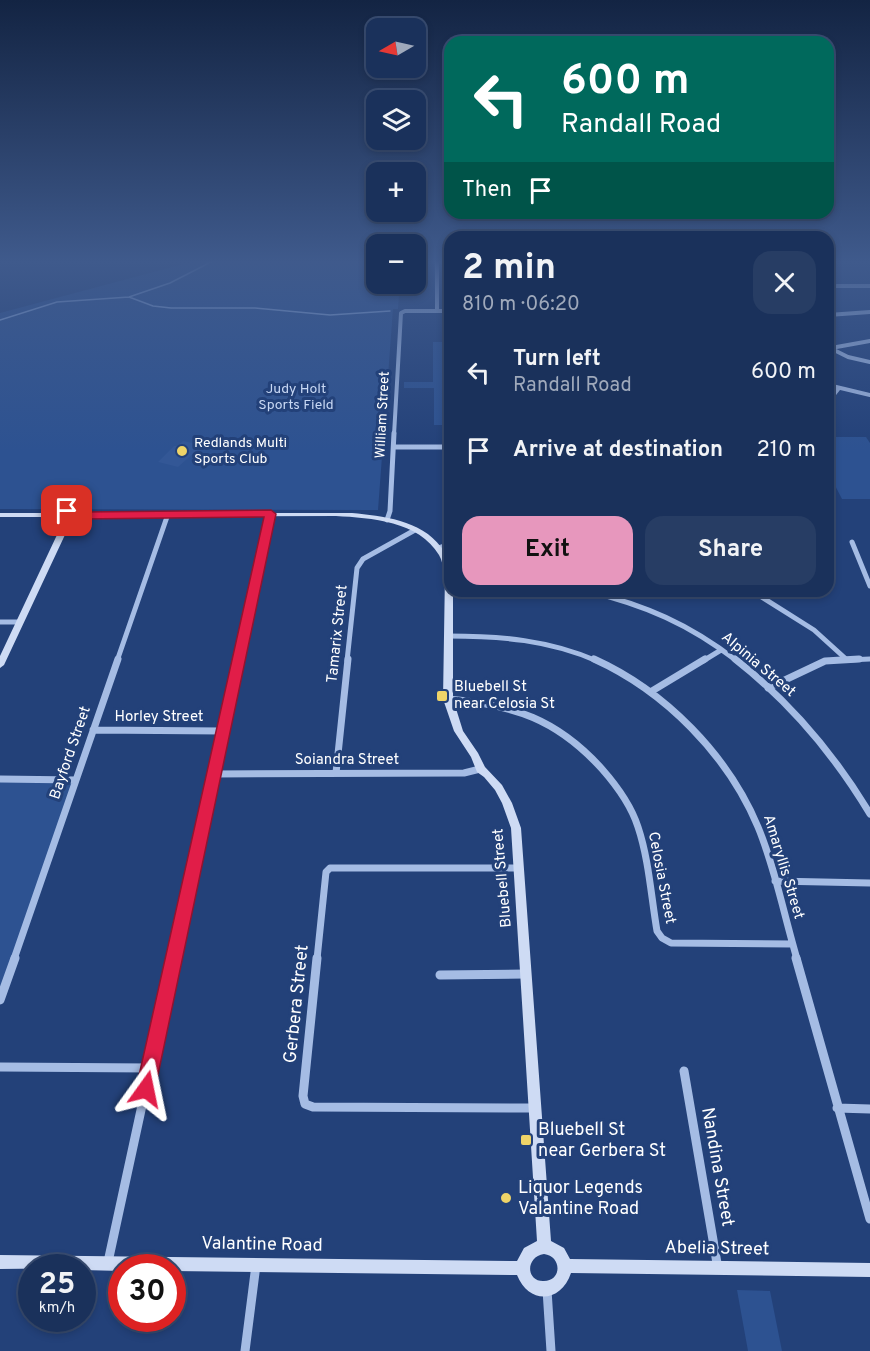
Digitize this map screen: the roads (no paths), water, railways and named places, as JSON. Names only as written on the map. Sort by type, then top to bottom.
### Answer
[{"type":"street","name":"William Street","points":[[387,520],[390,511],[401,325]]},
{"type":"street","points":[[834,347],[870,341]]},
{"type":"street","points":[[834,350],[848,357],[870,362]]},
{"type":"street","points":[[834,387],[870,395]]},
{"type":"street","points":[[834,394],[838,388]]},
{"type":"street","points":[[394,447],[444,447]]},
{"type":"street","points":[[0,665],[65,518],[73,510],[80,512],[80,515],[352,514],[387,520],[415,530],[438,548],[444,546]]},
{"type":"street","name":"Bayford Street","points":[[0,1000],[168,514]]},
{"type":"street","points":[[110,1254],[271,514]]},
{"type":"street","points":[[0,515],[65,518]]},
{"type":"street","name":"Tamarix Street","points":[[336,773],[357,568],[363,559],[415,530]]},
{"type":"street","points":[[852,542],[870,586]]},
{"type":"street","name":"Bluebell Street","points":[[438,548],[444,558]]},
{"type":"street","name":"Bluebell Street","points":[[449,597],[448,699],[452,716],[461,735],[478,759],[480,769],[491,777],[508,803],[516,828],[544,1246]]},
{"type":"street","name":"Alpinia Street","points":[[607,597],[658,612],[721,650],[768,688],[834,758],[859,793],[870,814]]},
{"type":"street","points":[[762,597],[810,627],[837,648],[846,659]]},
{"type":"street","points":[[0,622],[20,622]]},
{"type":"street","name":"Amaryllis Street","points":[[448,636],[510,638],[541,643],[592,659],[651,692],[691,728],[731,776],[753,814],[775,882],[870,1219]]},
{"type":"street","points":[[651,692],[721,650]]},
{"type":"street","points":[[768,688],[825,661],[870,659]]},
{"type":"street","name":"Celosia Street","points":[[448,699],[497,703],[530,714],[564,732],[592,756],[623,797],[637,825],[657,931],[662,938],[671,943],[792,944]]},
{"type":"street","name":"Horley Street","points":[[93,730],[223,731]]},
{"type":"street","name":"Soiandra Street","points":[[214,774],[465,773],[480,769]]},
{"type":"street","points":[[0,779],[76,780]]},
{"type":"street","name":"Gerbera Street","points":[[518,868],[330,868],[326,872],[303,1096],[305,1104],[313,1107],[533,1108]]},
{"type":"street","points":[[775,882],[870,883]]},
{"type":"street","points":[[440,975],[525,974]]},
{"type":"street","points":[[0,1067],[150,1068]]},
{"type":"street","name":"Nandina Street","points":[[684,1071],[718,1269]]},
{"type":"street","points":[[837,1108],[870,1109]]},
{"type":"street","points":[[544,1246],[556,1252],[564,1266],[562,1279],[553,1288],[547,1290],[534,1287],[529,1282],[524,1268],[524,1260],[531,1249],[544,1246]]},
{"type":"street","name":"Valantine Road","points":[[0,1262],[108,1263]]},
{"type":"street","name":"Valantine Road","points":[[186,1264],[524,1268]]},
{"type":"street","points":[[245,1351],[256,1264]]},
{"type":"street","name":"Abelia Street","points":[[564,1266],[870,1270]]},
{"type":"street","points":[[547,1290],[551,1351]]},
{"type":"place","name":"Redlands Multi Sports Club","points":[[182,451]]},
{"type":"place","name":"Bluebell St near Celosia St","points":[[442,696]]},
{"type":"place","name":"Bluebell St near Gerbera St","points":[[526,1140]]},
{"type":"place","name":"Liquor Legends Valantine Road","points":[[506,1198]]},
{"type":"park label","name":"Judy Holt Sports Field","points":[[296,397]]}]
